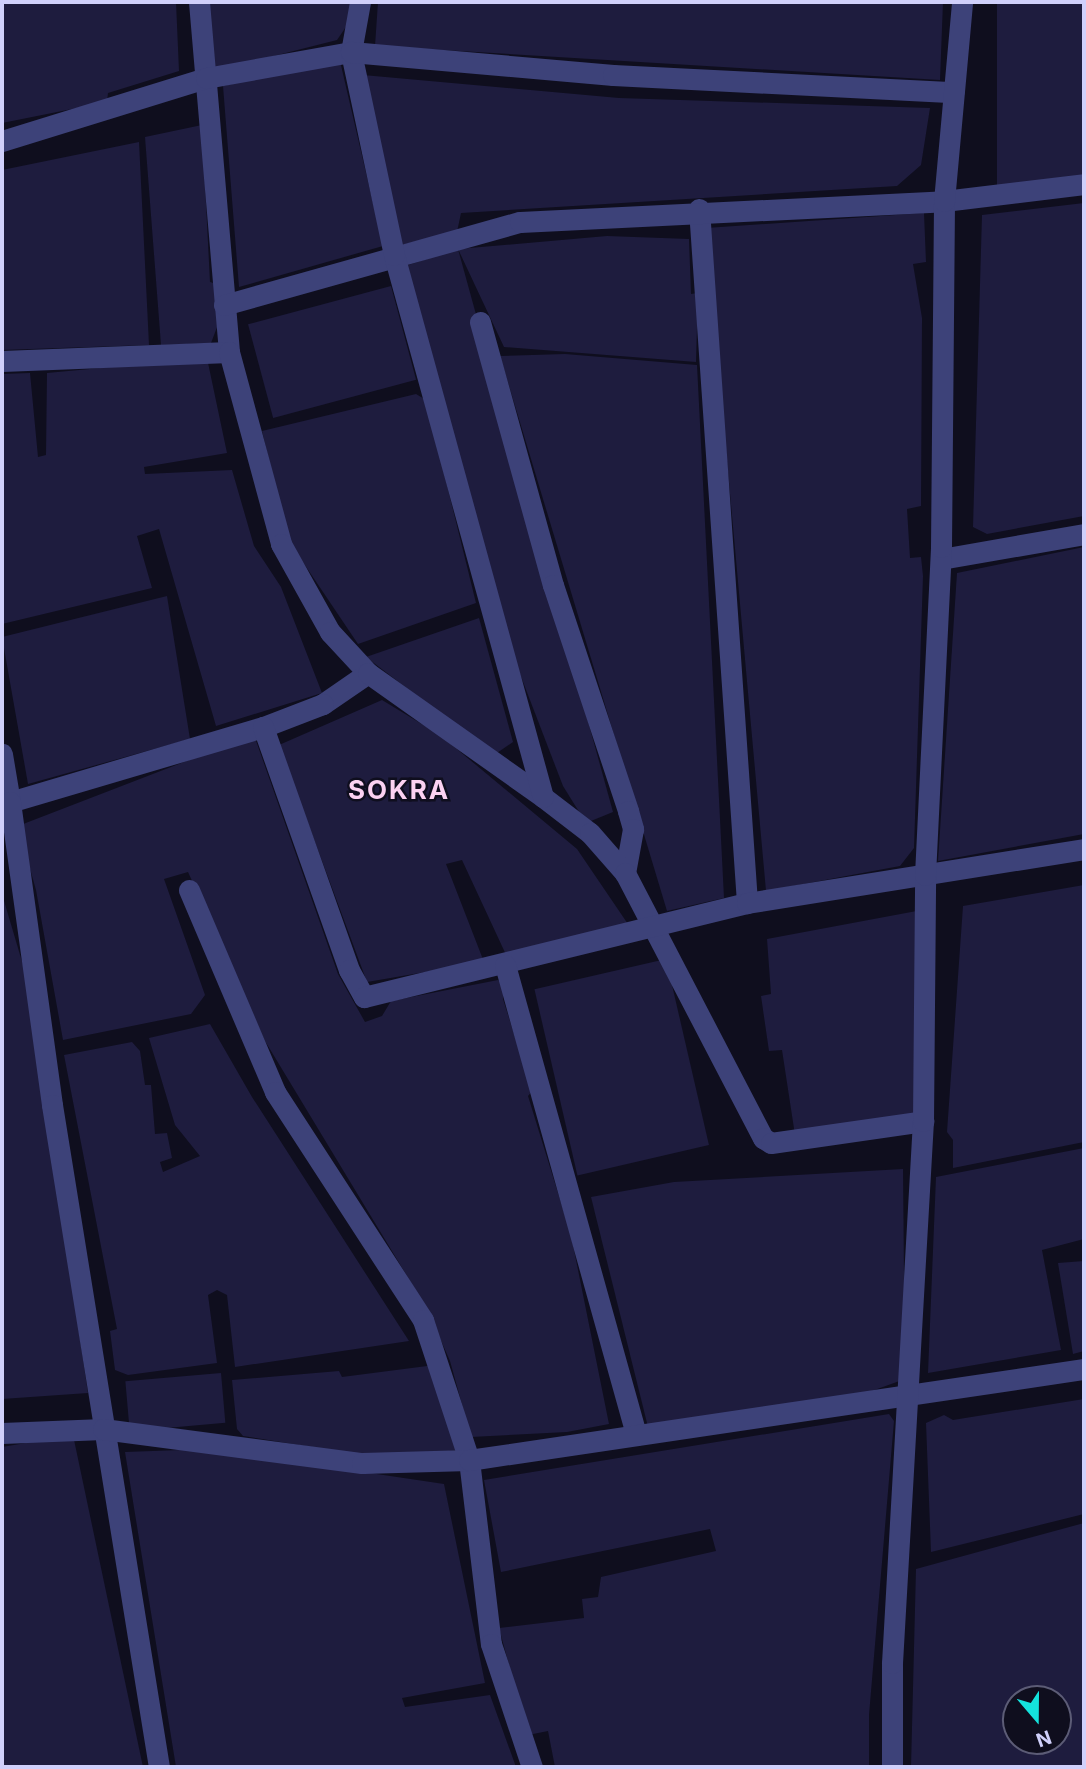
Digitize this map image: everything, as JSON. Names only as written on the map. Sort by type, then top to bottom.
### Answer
[{"type":"street","points":[[199,2],[229,352],[281,544],[336,641],[368,673],[590,833],[625,873],[658,928],[763,1138],[771,1143],[923,1121]]},
{"type":"street","points":[[360,2],[351,52],[394,255],[543,797]]},
{"type":"street","points":[[892,1767],[906,1393],[923,1121],[925,874],[940,559],[944,201],[962,2]]},
{"type":"street","points":[[2,141],[206,78],[351,52],[614,75],[954,92]]},
{"type":"street","points":[[224,305],[510,223],[699,209],[944,201],[1084,184]]},
{"type":"street","points":[[699,209],[747,903]]},
{"type":"street","points":[[480,322],[564,622],[633,829],[625,873]]},
{"type":"street","points":[[2,361],[229,352]]},
{"type":"street","points":[[940,559],[1084,534]]},
{"type":"street","points":[[10,802],[263,727],[323,704],[368,673]]},
{"type":"street","points":[[263,727],[349,970],[364,997],[658,928],[747,903],[1084,849]]},
{"type":"street","points":[[2,754],[103,1429],[159,1767]]},
{"type":"street","points":[[189,890],[275,1092],[424,1320],[469,1460],[491,1644],[532,1767]]},
{"type":"street","points":[[505,965],[636,1435]]},
{"type":"street","points":[[2,1433],[103,1429],[362,1463],[469,1460],[906,1393],[1084,1369]]},
{"type":"building","points":[[2,2],[176,2],[179,71],[108,93],[107,102],[2,123]]},
{"type":"building","points":[[208,2],[353,2],[350,21],[337,40],[210,72]]},
{"type":"building","points":[[378,2],[943,2],[940,80],[375,46]]},
{"type":"building","points":[[997,2],[1084,2],[1084,188],[997,188]]},
{"type":"building","points":[[340,61],[383,246],[239,287],[223,86]]},
{"type":"building","points":[[363,75],[619,98],[930,108],[921,165],[897,186],[461,213],[457,232],[401,245]]},
{"type":"building","points":[[202,125],[210,282],[217,284],[219,322],[211,343],[161,345],[145,137]]},
{"type":"building","points":[[139,142],[149,345],[2,350],[2,170]]},
{"type":"building","points":[[1084,203],[1084,516],[987,534],[973,527],[982,215]]},
{"type":"building","points":[[924,213],[926,262],[913,264],[922,318],[921,506],[907,509],[910,558],[921,557],[923,576],[914,848],[900,866],[766,891],[706,228]]},
{"type":"building","points":[[607,236],[689,239],[691,294],[698,293],[696,362],[504,347],[458,249]]},
{"type":"building","points":[[458,249],[613,812],[586,823],[563,786],[515,661],[402,267]]},
{"type":"building","points":[[391,286],[416,380],[273,418],[248,324]]},
{"type":"building","points":[[565,354],[697,365],[724,898],[667,911],[500,356]]},
{"type":"building","points":[[207,358],[227,453],[144,467],[145,474],[232,470],[254,546],[281,587],[322,693],[216,726],[159,529],[137,536],[152,588],[2,624],[2,374],[30,373],[38,457],[46,455],[47,373]]},
{"type":"building","points":[[416,394],[426,400],[476,603],[358,644],[288,540],[262,431]]},
{"type":"building","points":[[1084,547],[1084,834],[938,861],[957,573]]},
{"type":"building","points":[[167,596],[190,739],[28,784],[2,637]]},
{"type":"building","points":[[479,618],[513,742],[494,755],[366,657]]},
{"type":"building","points":[[382,700],[440,735],[577,849],[632,930],[508,959],[462,860],[446,864],[484,962],[367,982],[279,745]]},
{"type":"building","points":[[254,735],[338,974],[365,1022],[382,1016],[391,1001],[498,980],[504,985],[503,999],[532,1091],[528,1096],[571,1235],[609,1424],[567,1432],[471,1437],[450,1361],[427,1309],[265,1041],[188,872],[164,879],[205,995],[191,1014],[63,1040],[36,890],[18,826]]},
{"type":"building","points":[[1084,885],[1084,1142],[953,1168],[953,1140],[947,1132],[963,906]]},
{"type":"building","points":[[2,894],[26,975],[88,1393],[2,1399]]},
{"type":"building","points":[[922,910],[916,1117],[795,1135],[782,1050],[769,1051],[761,996],[771,994],[767,939]]},
{"type":"building","points":[[666,959],[709,1145],[577,1175],[534,989]]},
{"type":"building","points":[[210,1024],[252,1097],[409,1341],[235,1367],[227,1295],[217,1290],[208,1295],[217,1363],[128,1375],[115,1370],[110,1331],[117,1329],[64,1055],[132,1042],[140,1051],[145,1085],[151,1085],[155,1134],[167,1133],[172,1158],[160,1162],[163,1172],[200,1156],[175,1125],[149,1038]]},
{"type":"building","points":[[1084,1148],[1084,1239],[1042,1250],[1061,1350],[928,1373],[936,1177]]},
{"type":"building","points":[[903,1169],[905,1379],[844,1401],[648,1427],[591,1197],[674,1182]]},
{"type":"building","points":[[1084,1261],[1084,1351],[1073,1354],[1058,1263]]},
{"type":"building","points":[[435,1365],[461,1450],[375,1457],[243,1436],[237,1429],[232,1380],[339,1371],[342,1377]]},
{"type":"building","points":[[221,1373],[225,1423],[130,1431],[125,1381]]},
{"type":"building","points":[[1084,1399],[1084,1514],[931,1552],[926,1423],[944,1415],[953,1420]]},
{"type":"building","points":[[889,1414],[894,1421],[869,1715],[869,1767],[555,1767],[548,1731],[528,1735],[499,1628],[584,1618],[582,1599],[598,1597],[601,1577],[716,1551],[710,1529],[501,1572],[484,1480]]},
{"type":"building","points":[[73,1435],[143,1767],[2,1767],[2,1447]]},
{"type":"building","points":[[208,1449],[444,1484],[485,1683],[402,1698],[405,1707],[490,1695],[516,1767],[176,1767],[125,1452]]},
{"type":"building","points":[[1084,1523],[1084,1767],[911,1767],[916,1569]]},
{"type":"district","name":"SOKRA","points":[[399,790]]}]
